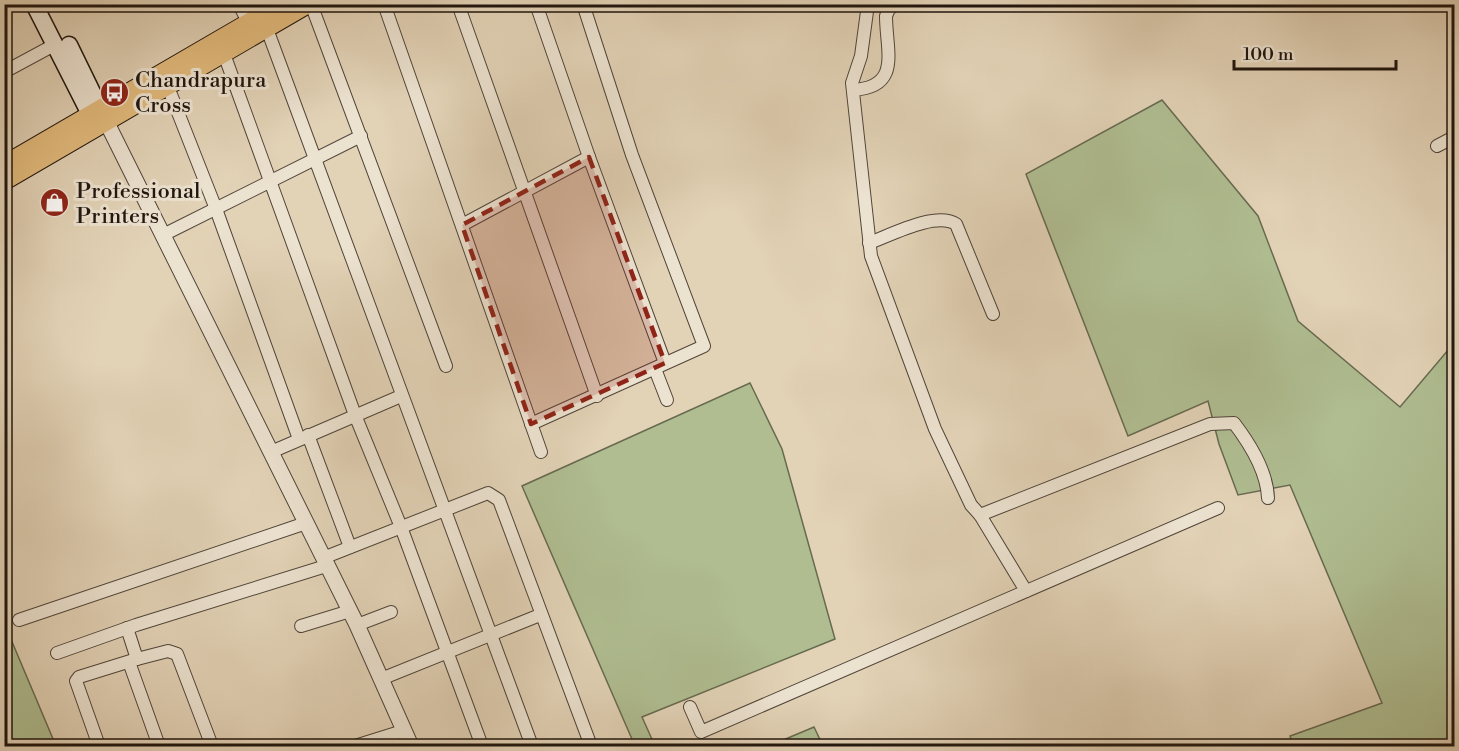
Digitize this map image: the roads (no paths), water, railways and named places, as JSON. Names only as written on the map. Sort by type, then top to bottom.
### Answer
[{"type":"main road","points":[[34,4],[99,120]]},
{"type":"main road","points":[[47,4],[99,120]]},
{"type":"main road","points":[[4,165],[168,87],[224,54],[280,4]]},
{"type":"main road","points":[[4,181],[99,120],[258,26],[309,4]]},
{"type":"street","points":[[239,4],[258,26],[315,161],[532,747]]},
{"type":"street","points":[[309,4],[361,136],[446,366]]},
{"type":"street","points":[[384,4],[541,452]]},
{"type":"street","points":[[458,4],[522,191],[597,396]]},
{"type":"street","points":[[536,4],[660,366],[667,400]]},
{"type":"street","points":[[531,424],[704,346],[632,155],[583,4]]},
{"type":"street","points":[[868,4],[853,90],[871,256],[935,429],[971,505],[980,515],[1026,591]]},
{"type":"street","points":[[853,90],[868,89],[882,82],[888,72],[886,16],[889,9],[896,4]]},
{"type":"street","points":[[4,72],[56,44]]},
{"type":"street","points":[[224,54],[355,415],[400,527],[482,747]]},
{"type":"street","points":[[168,87],[303,437],[350,547]]},
{"type":"street","points":[[99,120],[163,235],[272,452],[350,611],[411,747]]},
{"type":"street","points":[[163,235],[361,136]]},
{"type":"street","points":[[1437,146],[1455,137]]},
{"type":"street","points":[[462,225],[589,157]]},
{"type":"street","points":[[869,243],[937,218],[951,220],[956,224],[993,314]]},
{"type":"street","points":[[272,452],[401,396]]},
{"type":"street","points":[[980,515],[1210,424],[1234,423],[1244,435],[1267,484],[1268,498]]},
{"type":"street","points":[[57,653],[325,562],[350,547],[488,493],[494,494],[591,747]]},
{"type":"street","points":[[690,707],[701,732],[1218,508]]},
{"type":"street","points":[[19,620],[306,524]]},
{"type":"street","points":[[301,626],[350,611]]},
{"type":"street","points":[[357,626],[391,612]]},
{"type":"street","points":[[381,679],[446,655],[540,615]]},
{"type":"street","points":[[127,628],[133,661],[159,747]]},
{"type":"street","points":[[99,747],[76,681],[79,677],[168,651],[177,654],[212,747]]},
{"type":"street","points":[[355,747],[403,730]]},
{"type":"place","name":"Chandrapura Cross","points":[[114,92]]},
{"type":"place","name":"Professional Printers","points":[[55,203]]}]
